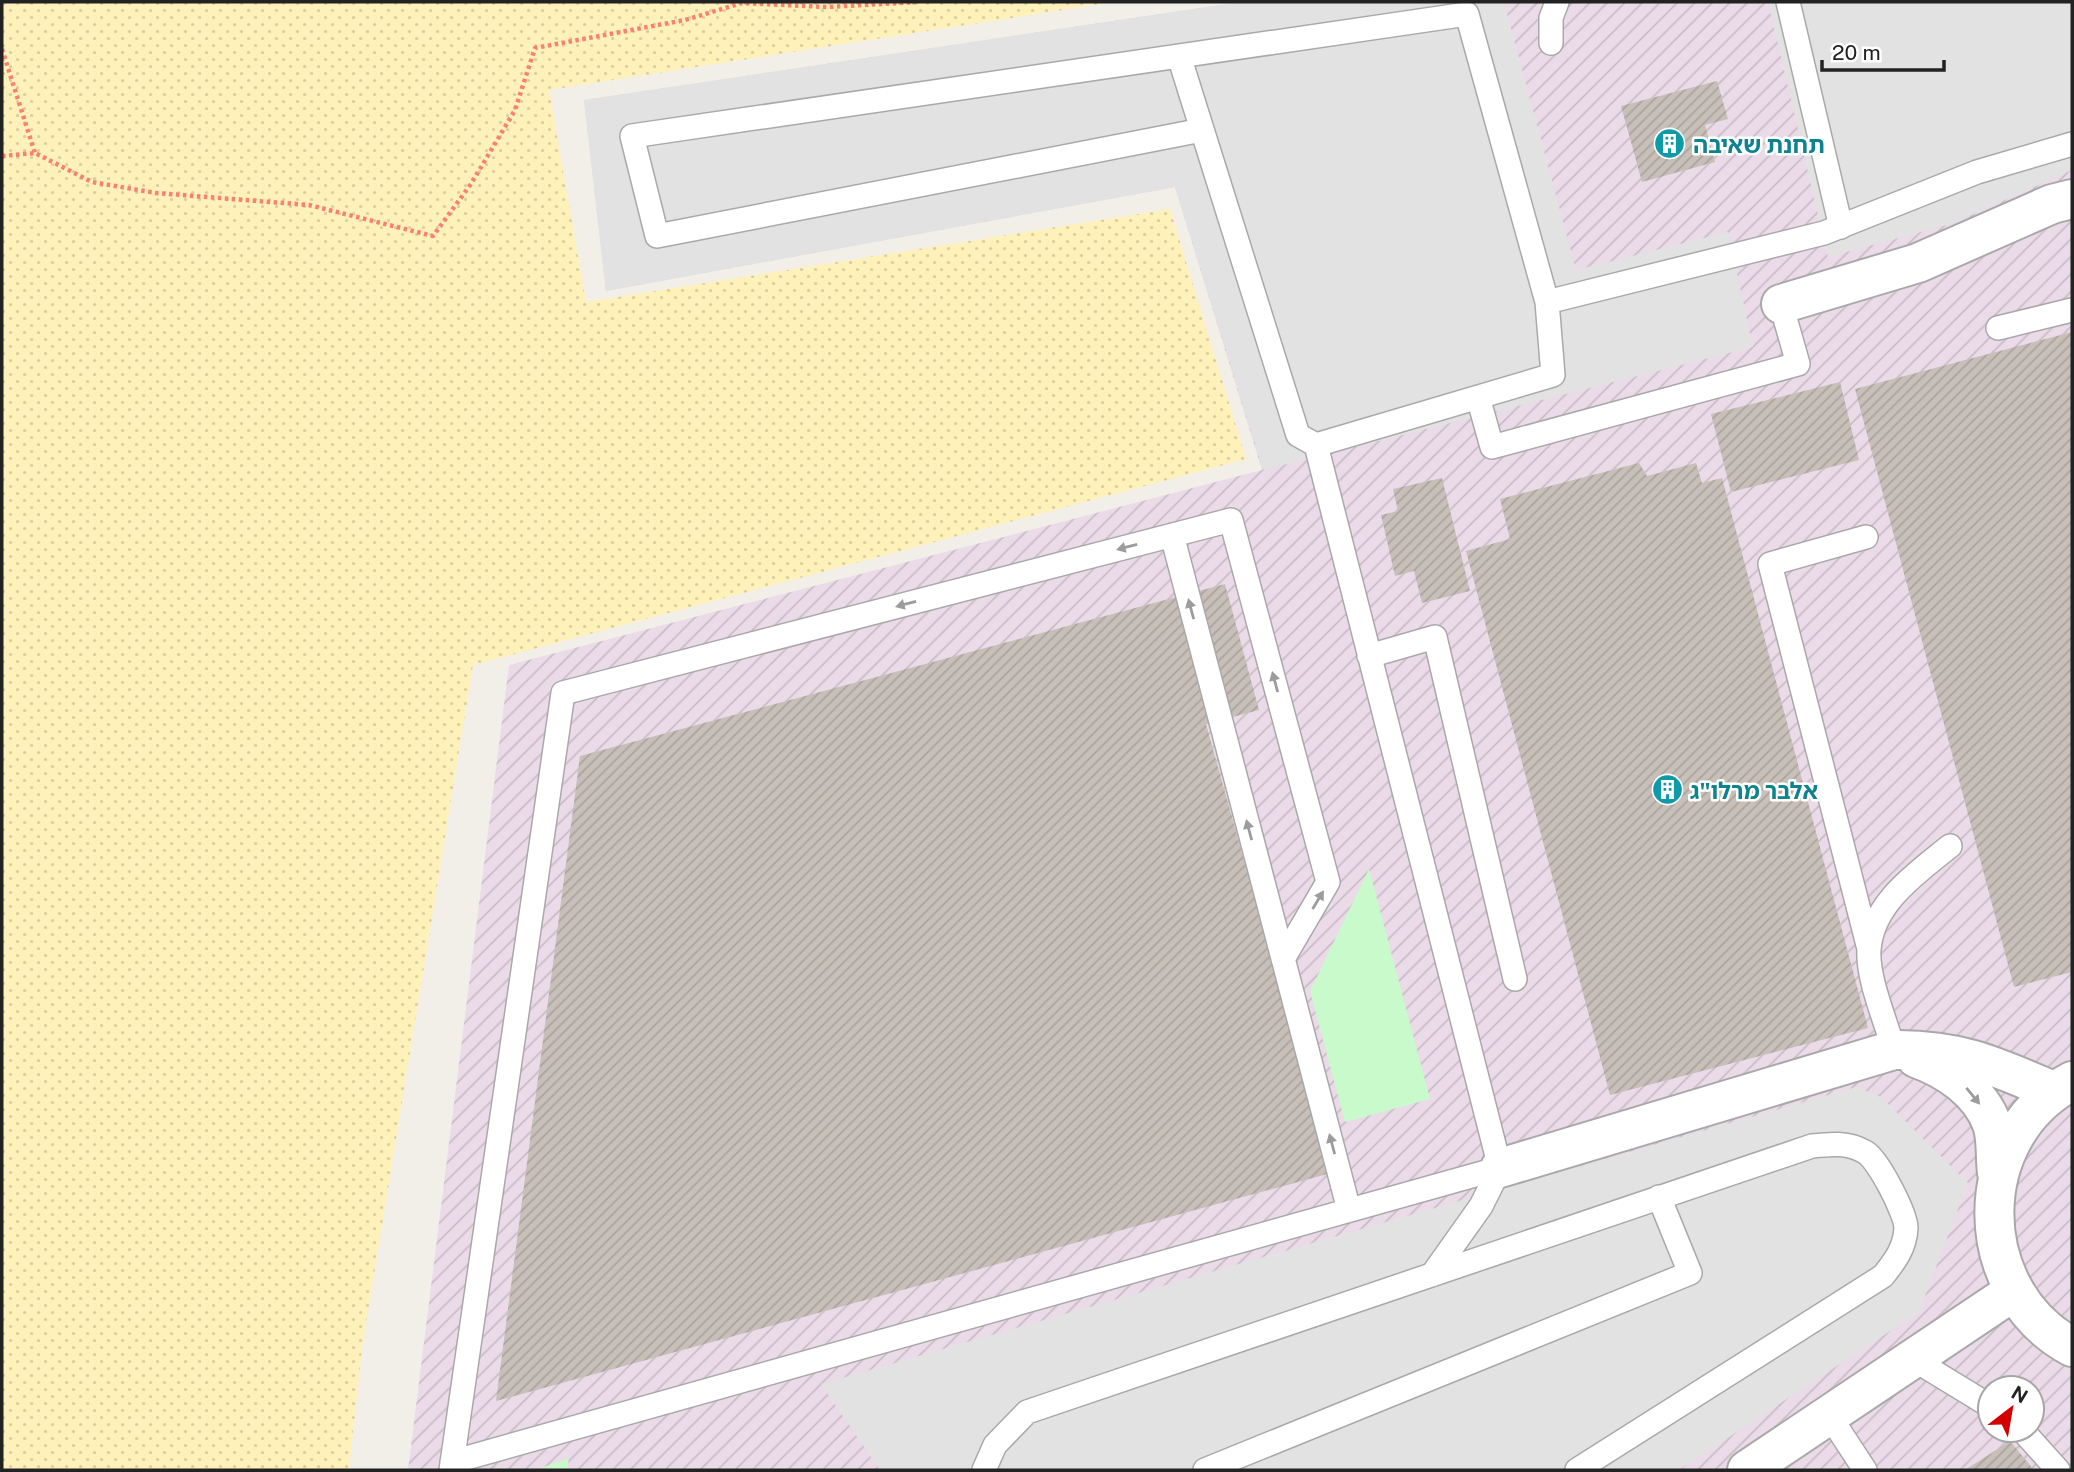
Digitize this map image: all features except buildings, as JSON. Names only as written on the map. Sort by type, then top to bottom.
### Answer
[{"type":"street","points":[[1781,304],[1918,263],[2052,204],[2072,199]]},
{"type":"street","points":[[1500,1168],[1894,1050],[1932,1049],[1980,1059],[2062,1086],[2018,1128],[1997,1175]]},
{"type":"street","points":[[1894,1050],[1939,1066],[1971,1091],[1993,1124],[1997,1175],[1992,1219],[2000,1262],[2020,1301],[2052,1336],[2072,1347]]},
{"type":"street","points":[[1746,1470],[2014,1291]]},
{"type":"lane","points":[[1551,43],[1551,18],[1557,2]]},
{"type":"lane","points":[[1788,2],[1841,227]]},
{"type":"lane","points":[[1179,56],[1298,435],[1316,445],[1553,375],[1547,302],[1467,14],[1179,56],[632,136],[657,236],[1202,130]]},
{"type":"lane","points":[[1547,302],[1841,227],[1977,172],[2072,144]]},
{"type":"lane","points":[[1478,397],[1492,447],[1798,364],[1781,304]]},
{"type":"lane","points":[[1998,328],[2072,310]]},
{"type":"lane","points":[[1316,445],[1500,1168],[1480,1206],[1432,1275]]},
{"type":"lane","points":[[1283,959],[1328,882],[1231,520],[563,693],[452,1466],[1500,1168]]},
{"type":"lane","points":[[1172,535],[1349,1210]]},
{"type":"lane","points":[[1866,537],[1770,564],[1869,949],[1871,969],[1894,1050]]},
{"type":"lane","points":[[1369,656],[1435,637],[1516,979]]},
{"type":"lane","points":[[1869,949],[1878,916],[1904,883],[1950,846]]},
{"type":"lane","points":[[984,1470],[995,1445],[1027,1412],[1812,1146],[1839,1143],[1867,1153],[1882,1171],[1906,1226],[1900,1255],[1883,1276],[1577,1470]]},
{"type":"lane","points":[[1205,1470],[1690,1273],[1659,1197]]},
{"type":"lane","points":[[1913,1359],[1976,1397]]},
{"type":"lane","points":[[1829,1415],[1865,1470]]},
{"type":"lane","points":[[2035,1444],[2058,1470]]},
{"type":"path","points":[[2,156],[35,153],[92,182],[156,193],[309,205],[433,236],[471,184],[515,110],[535,48],[685,20],[742,3],[827,8],[918,2]]},
{"type":"path","points":[[2,49],[35,153]]},
{"type":"shaded area","points":[[1241,2],[2072,2],[2072,1470],[408,1470],[509,665],[1262,470],[1175,187],[606,291],[584,100]]},
{"type":"shaded area","points":[[1241,2],[1504,2],[1576,270],[1728,232],[1753,347],[1263,470],[1175,187],[606,291],[584,100]]},
{"type":"shaded area","points":[[1768,2],[2072,2],[2072,170],[1951,224],[1828,257]]},
{"type":"shaded area","points":[[1856,1087],[1881,1097],[1968,1183],[1919,1312],[1679,1470],[880,1470],[821,1384]]},
{"type":"sand","points":[[2,2],[1114,2],[549,90],[586,302],[1170,209],[1246,459],[473,665],[362,1348],[349,1470],[2,1470]]},
{"type":"green space","points":[[1369,869],[1430,1099],[1345,1122],[1310,991]]},
{"type":"green space","points":[[569,1458],[567,1470],[535,1470]]},
{"type":"place","name":"תחנת שאיבה","points":[[1670,144]]},
{"type":"place","name":"אלבר מרלו\"ג","points":[[1667,790]]}]
